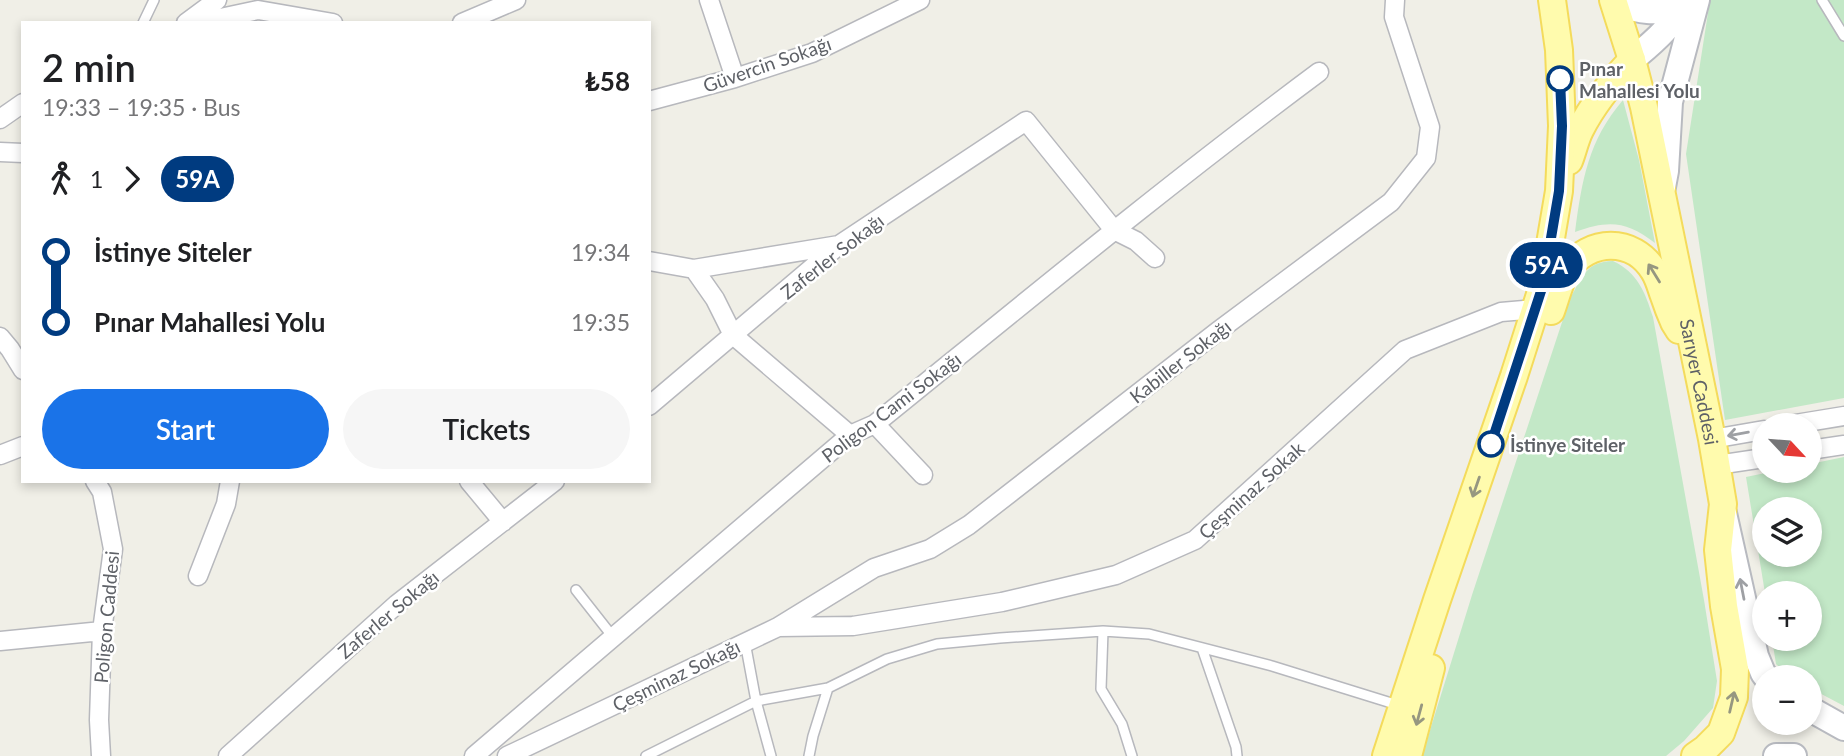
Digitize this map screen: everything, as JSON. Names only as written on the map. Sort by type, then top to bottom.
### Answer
[{"type":"main road","points":[[1386,756],[1543,285],[1559,191],[1562,126],[1559,50],[1552,0]]},
{"type":"main road","points":[[1613,2],[1653,12],[1687,2]]},
{"type":"main road","name":"Sarıyer Caddesi","points":[[1613,2],[1632,60],[1662,195],[1723,504],[1718,550],[1735,669],[1734,697],[1721,733],[1695,756]]},
{"type":"main road","points":[[1559,191],[1579,132],[1590,111],[1632,60],[1662,34],[1687,2]]},
{"type":"main road","points":[[1662,195],[1670,102],[1687,2]]},
{"type":"main road","points":[[1514,376],[1531,353],[1546,324],[1567,270],[1581,255],[1598,247],[1614,245],[1629,249],[1653,269],[1674,322],[1695,355]]},
{"type":"main road","points":[[1723,504],[1760,665]]},
{"type":"main road","points":[[1408,756],[1434,654],[1437,600]]},
{"type":"main road","points":[[1822,716],[1844,728]]},
{"type":"main road","points":[[1776,756],[1794,756]]},
{"type":"street","points":[[189,21],[217,0]]},
{"type":"street","points":[[467,21],[516,0]]},
{"type":"street","points":[[709,0],[735,78]]},
{"type":"street","name":"Güvercin Sokağı","points":[[651,100],[735,78],[812,52],[920,0]]},
{"type":"street","name":"Kabiller Sokağı","points":[[778,627],[874,568],[930,549],[968,524],[1218,331],[1391,202],[1426,158],[1430,127],[1394,17],[1395,0]]},
{"type":"street","points":[[206,21],[258,10],[321,21]]},
{"type":"street","name":"Poligon Cami Sokağı","points":[[474,756],[849,435],[875,424],[1114,230],[1318,72]]},
{"type":"street","points":[[0,119],[21,104]]},
{"type":"street","name":"Zaferler Sokağı","points":[[651,405],[839,246],[1026,121],[1114,230]]},
{"type":"street","points":[[0,152],[21,153]]},
{"type":"street","points":[[1114,230],[1136,241],[1155,258]]},
{"type":"street","points":[[651,261],[694,269],[839,246]]},
{"type":"street","points":[[694,269],[715,299],[733,335],[849,435]]},
{"type":"street","name":"Çeşminaz Sokak","points":[[853,626],[1002,603],[1110,578],[1195,540],[1405,350],[1501,312],[1536,309]]},
{"type":"street","points":[[0,337],[21,367]]},
{"type":"street","points":[[1822,420],[1844,416]]},
{"type":"street","points":[[875,424],[922,475]]},
{"type":"street","points":[[1712,439],[1752,432]]},
{"type":"street","points":[[1822,448],[1844,445]]},
{"type":"street","points":[[0,455],[21,447]]},
{"type":"street","points":[[1717,465],[1752,460]]},
{"type":"street","name":"Poligon Caddesi","points":[[96,483],[102,492],[113,549],[102,631],[99,720],[101,756]]},
{"type":"street","points":[[198,576],[226,504],[230,483]]},
{"type":"street","points":[[471,483],[503,522]]},
{"type":"street","name":"Zaferler Sokağı","points":[[228,756],[397,604],[552,483]]},
{"type":"street","name":"Çeşminaz Sokağı","points":[[507,756],[778,627],[853,626]]},
{"type":"street","points":[[0,641],[102,631]]},
{"type":"lane","points":[[144,21],[155,0]]},
{"type":"lane","points":[[1822,0],[1844,36]]},
{"type":"lane","points":[[576,590],[613,637]]},
{"type":"lane","points":[[646,756],[756,701],[828,688],[887,659],[937,644],[1104,631],[1149,634],[1272,666],[1402,706]]},
{"type":"lane","points":[[1104,631],[1101,689],[1122,724],[1132,756]]},
{"type":"lane","points":[[745,642],[756,701],[771,756]]},
{"type":"lane","points":[[1202,648],[1237,756]]},
{"type":"lane","points":[[809,756],[828,688]]},
{"type":"green space","points":[[1710,0],[1844,0],[1844,398],[1725,420],[1686,154]]},
{"type":"green space","points":[[1623,100],[1639,160],[1655,243],[1635,230],[1617,225],[1608,224],[1575,232],[1588,162],[1611,115]]},
{"type":"green space","points":[[1613,261],[1635,277],[1653,317],[1717,681],[1713,708],[1684,741],[1666,756],[1422,756],[1570,298],[1586,272],[1596,264]]},
{"type":"green space","points":[[1844,457],[1844,706],[1822,694],[1822,665],[1776,664],[1774,651],[1822,651],[1822,581],[1763,581],[1761,567],[1822,567],[1822,497],[1752,497],[1752,514],[1746,477],[1752,476],[1752,483],[1822,483],[1822,462]]},
{"type":"bus line","name":"59A","points":[[1491,444],[1543,285],[1559,191],[1562,126],[1560,79]]},
{"type":"place","name":"Pınar Mahallesi Yolu","points":[[1560,79]]},
{"type":"place","name":"İstinye Siteler","points":[[1491,444]]}]
